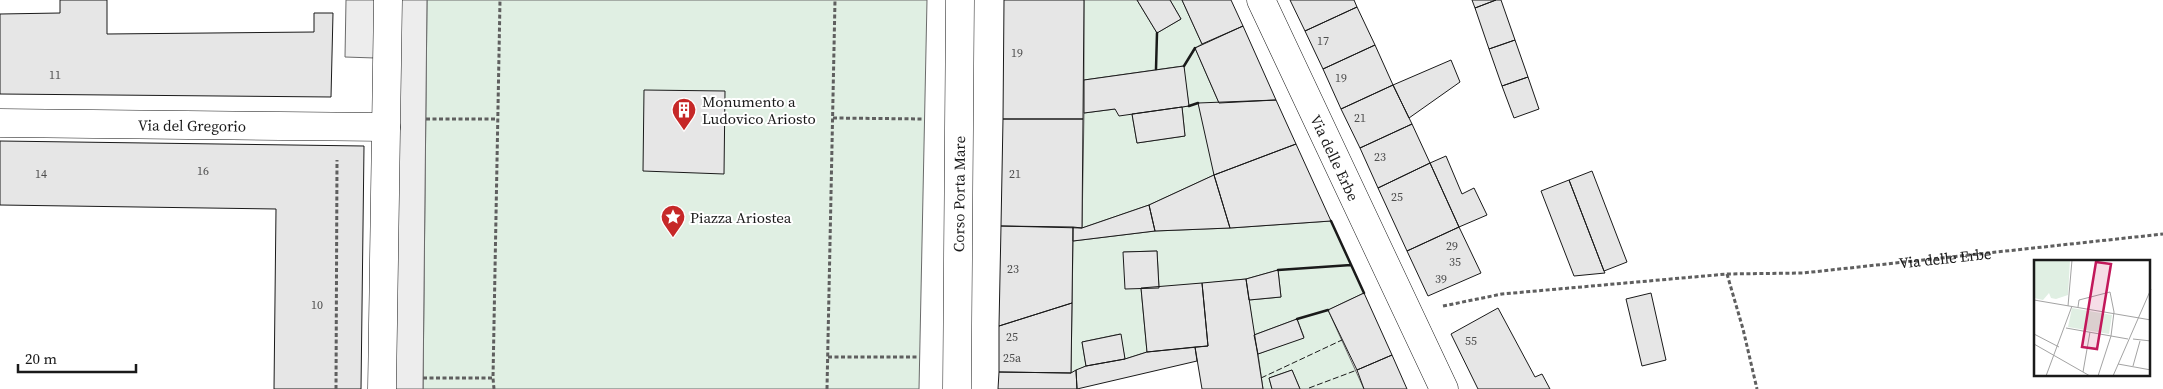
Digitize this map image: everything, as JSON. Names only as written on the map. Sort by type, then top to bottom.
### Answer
[{"type":"street","points":[[382,389],[388,0]]},
{"type":"street","name":"Corso Porta Mare","points":[[957,389],[960,0]]},
{"type":"street","name":"Via delle Erbe","points":[[1261,0],[1444,389]]},
{"type":"street","name":"Via del Gregorio","points":[[0,123],[386,127]]},
{"type":"path","points":[[494,389],[500,0]]},
{"type":"path","points":[[827,389],[835,0]]},
{"type":"path","points":[[833,118],[924,119]]},
{"type":"path","points":[[426,119],[497,119]]},
{"type":"path","points":[[336,389],[338,155]]},
{"type":"path","name":"Via delle Erbe","points":[[1408,315],[1502,294],[1726,274],[1804,273],[2163,234]]},
{"type":"path","points":[[1726,274],[1743,329],[1757,389]]},
{"type":"path","points":[[828,357],[919,357]]},
{"type":"path","points":[[423,378],[493,378]]},
{"type":"green space","name":"Piazza Ariostea","points":[[427,0],[927,0],[919,389],[423,389]]},
{"type":"green space","points":[[1084,0],[1137,0],[1157,33],[1181,19],[1170,0],[1182,0],[1202,44],[1195,48],[1219,103],[1214,175],[1149,205],[1082,228],[1084,113],[1115,109],[1132,114],[1137,143],[1185,136],[1182,107],[1189,106],[1183,66],[1084,80]]},
{"type":"green space","points":[[1331,221],[1364,293],[1328,310],[1364,389],[1300,389],[1292,370],[1269,378],[1272,389],[1263,389],[1258,354],[1304,337],[1297,319],[1254,335],[1249,300],[1281,297],[1278,270],[1246,279],[1159,288],[1157,251],[1124,252],[1141,288],[1147,352],[1125,359],[1120,334],[1082,342],[1086,366],[1071,373],[1073,241],[1155,231]]},
{"type":"shaded area","points":[[346,0],[376,0],[375,58],[345,57]]},
{"type":"shaded area","points":[[395,0],[427,0],[423,389],[390,389]]},
{"type":"building","points":[[60,0],[107,0],[107,34],[314,32],[314,13],[333,13],[331,97],[0,94],[0,14],[60,13]]},
{"type":"building","points":[[1004,0],[1084,0],[1083,119],[1003,119]]},
{"type":"building","points":[[1137,0],[1170,0],[1181,19],[1157,33]]},
{"type":"building","points":[[1182,0],[1231,0],[1243,26],[1202,44]]},
{"type":"building","points":[[1290,0],[1354,0],[1357,7],[1305,31]]},
{"type":"building","points":[[1472,0],[1496,0],[1475,8]]},
{"type":"building","points":[[1501,0],[1515,40],[1489,49],[1475,8]]},
{"type":"building","points":[[1357,7],[1375,45],[1323,69],[1305,31]]},
{"type":"building","points":[[1243,26],[1276,100],[1219,103],[1195,48]]},
{"type":"building","points":[[1515,40],[1528,77],[1502,86],[1489,49]]},
{"type":"building","points":[[1375,45],[1393,85],[1341,109],[1323,69]]},
{"type":"building","points":[[1451,60],[1460,82],[1409,118],[1393,85]]},
{"type":"building","points":[[1184,66],[1189,106],[1119,116],[1115,109],[1084,113],[1084,80]]},
{"type":"building","points":[[1528,77],[1539,109],[1514,118],[1502,86]]},
{"type":"building","points":[[1393,85],[1412,124],[1360,148],[1341,109]]},
{"type":"building","name":"Monumento a Ludovico Ariosto","points":[[644,90],[725,91],[724,174],[643,171]]},
{"type":"building","points":[[1276,100],[1296,144],[1214,175],[1198,103]]},
{"type":"building","points":[[1182,107],[1185,136],[1137,143],[1132,114]]},
{"type":"building","points":[[1003,119],[1083,119],[1082,228],[1001,226]]},
{"type":"building","points":[[1412,124],[1430,163],[1378,188],[1360,148]]},
{"type":"building","points":[[0,141],[364,146],[361,389],[274,389],[276,209],[0,205]]},
{"type":"building","points":[[1296,144],[1331,221],[1230,228],[1214,175]]},
{"type":"building","points":[[1446,156],[1462,194],[1474,188],[1487,215],[1459,227],[1430,163]]},
{"type":"building","points":[[1430,163],[1459,227],[1407,251],[1378,188]]},
{"type":"building","points":[[1592,171],[1627,262],[1604,271],[1569,180]]},
{"type":"building","points":[[1214,175],[1230,228],[1155,231],[1149,205]]},
{"type":"building","points":[[1569,180],[1605,273],[1574,276],[1541,191]]},
{"type":"building","points":[[1149,205],[1155,231],[1073,241],[1073,227],[1082,228]]},
{"type":"building","points":[[1001,226],[1073,227],[1072,303],[999,326]]},
{"type":"building","points":[[1459,227],[1481,273],[1428,296],[1407,251]]},
{"type":"building","points":[[1157,251],[1159,288],[1125,289],[1123,252]]},
{"type":"building","points":[[1278,270],[1281,297],[1249,300],[1246,279]]},
{"type":"building","points":[[1246,279],[1263,389],[1202,389],[1195,347],[1208,346],[1202,283]]},
{"type":"building","points":[[1202,283],[1208,346],[1147,352],[1141,288]]},
{"type":"building","points":[[1364,293],[1392,355],[1357,370],[1328,310]]},
{"type":"building","points":[[1651,293],[1666,360],[1642,366],[1626,299]]},
{"type":"building","points":[[1072,303],[1071,373],[999,372],[999,326]]},
{"type":"building","points":[[1498,308],[1535,377],[1542,374],[1550,389],[1478,389],[1451,334]]},
{"type":"building","points":[[1297,319],[1304,338],[1258,354],[1254,335]]},
{"type":"building","points":[[1121,334],[1125,359],[1086,366],[1082,342]]},
{"type":"building","points":[[1195,347],[1197,361],[1077,389],[1076,370],[1086,366],[1125,359],[1147,352]]},
{"type":"building","points":[[1392,355],[1407,389],[1364,389],[1357,370]]},
{"type":"building","points":[[1076,370],[1077,389],[998,389],[999,372],[1071,373]]},
{"type":"building","points":[[1292,370],[1300,389],[1272,389],[1269,378]]},
{"type":"fence","points":[[1261,378],[1342,340]]},
{"type":"fence","points":[[1309,388],[1357,370]]},
{"type":"wall","points":[[1156,69],[1157,33]]},
{"type":"wall","points":[[1184,66],[1195,48]]},
{"type":"wall","points":[[1189,106],[1198,103]]},
{"type":"wall","points":[[1331,221],[1364,293]]},
{"type":"wall","points":[[1278,270],[1351,265]]},
{"type":"wall","points":[[1297,319],[1328,310]]},
{"type":"place","name":"Monumento a Ludovico Ariosto","points":[[684,131]]},
{"type":"place","name":"Piazza Ariostea","points":[[673,238]]}]
